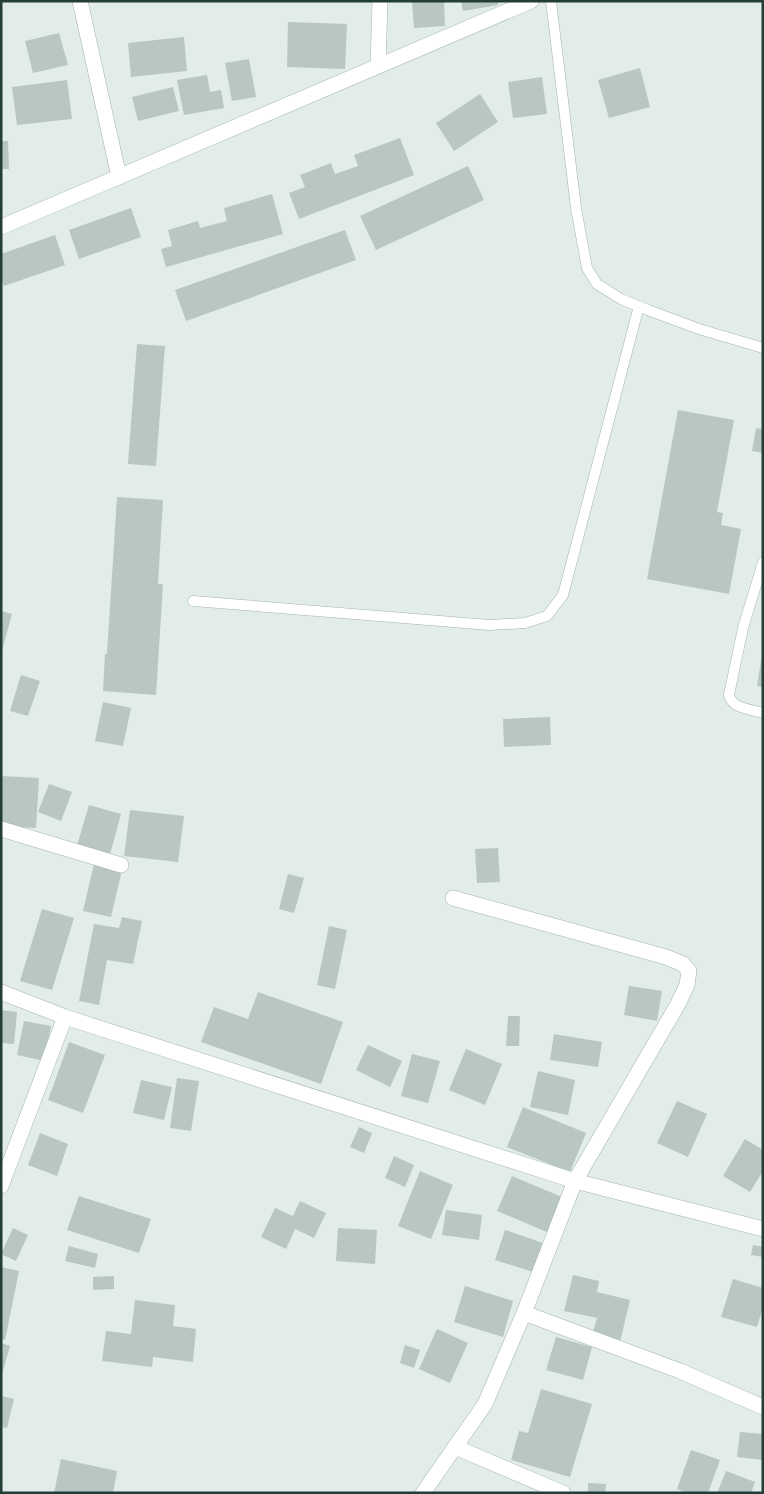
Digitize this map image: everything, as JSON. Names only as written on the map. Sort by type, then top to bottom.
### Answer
[{"type":"street","points":[[80,1],[119,177]]},
{"type":"street","points":[[378,66],[380,1]]},
{"type":"street","points":[[1,227],[531,1]]},
{"type":"street","points":[[1,829],[121,865]]},
{"type":"street","points":[[423,1493],[485,1404],[524,1313],[575,1181],[678,1004],[687,985],[688,971],[683,964],[666,957],[453,898]]},
{"type":"street","points":[[1,992],[65,1017],[575,1181],[763,1229]]},
{"type":"street","points":[[1,1186],[65,1017]]},
{"type":"street","points":[[524,1313],[680,1371],[763,1407]]},
{"type":"street","points":[[455,1446],[563,1493]]},
{"type":"lane","points":[[551,1],[576,208],[587,268],[597,284],[621,299],[699,329],[763,348]]},
{"type":"lane","points":[[193,601],[490,625],[525,623],[547,616],[562,595],[639,306]]},
{"type":"lane","points":[[763,562],[743,628],[729,695],[735,705],[763,713]]},
{"type":"building","points":[[412,1],[444,1],[445,26],[414,28]]},
{"type":"building","points":[[461,1],[498,1],[498,5],[463,11]]},
{"type":"building","points":[[288,22],[347,24],[345,69],[287,67]]},
{"type":"building","points":[[59,33],[68,65],[33,73],[25,41]]},
{"type":"building","points":[[184,37],[187,71],[131,77],[128,43]]},
{"type":"building","points":[[249,59],[256,97],[232,101],[225,63]]},
{"type":"building","points":[[640,68],[650,107],[609,118],[598,80]]},
{"type":"building","points":[[207,75],[210,92],[221,90],[224,108],[184,115],[177,80]]},
{"type":"building","points":[[542,77],[547,114],[513,118],[508,82]]},
{"type":"building","points":[[67,80],[72,119],[17,125],[12,87]]},
{"type":"building","points":[[173,87],[179,111],[138,121],[132,97]]},
{"type":"building","points":[[480,94],[498,122],[454,151],[436,123]]},
{"type":"building","points":[[400,138],[414,175],[299,219],[289,193],[305,187],[300,175],[331,163],[335,174],[358,166],[354,155]]},
{"type":"building","points":[[1,141],[8,141],[9,169],[1,169]]},
{"type":"building","points":[[468,166],[484,200],[376,250],[360,216]]},
{"type":"building","points":[[272,194],[283,234],[166,267],[161,249],[172,246],[168,230],[198,221],[200,228],[227,221],[224,208]]},
{"type":"building","points":[[131,208],[141,237],[79,259],[69,230]]},
{"type":"building","points":[[345,230],[356,260],[186,321],[175,290]]},
{"type":"building","points":[[55,235],[65,265],[4,286],[1,279],[1,254]]},
{"type":"building","points":[[137,344],[165,346],[156,466],[128,464]]},
{"type":"building","points":[[678,410],[734,420],[717,512],[723,513],[721,525],[741,529],[729,594],[647,579]]},
{"type":"building","points":[[756,428],[763,429],[763,453],[752,451]]},
{"type":"building","points":[[117,497],[163,500],[158,584],[163,584],[156,695],[103,691]]},
{"type":"building","points":[[1,611],[12,614],[2,651],[1,651]]},
{"type":"building","points":[[763,655],[763,687],[757,686]]},
{"type":"building","points":[[21,675],[40,681],[28,716],[10,711]]},
{"type":"building","points":[[103,702],[131,708],[123,746],[95,741]]},
{"type":"building","points":[[550,717],[551,745],[504,747],[503,719]]},
{"type":"building","points":[[1,776],[39,778],[36,828],[1,826]]},
{"type":"building","points":[[49,784],[72,792],[61,821],[38,812]]},
{"type":"building","points":[[89,805],[121,814],[109,858],[76,849]]},
{"type":"building","points":[[130,810],[184,816],[178,862],[124,856]]},
{"type":"building","points":[[498,848],[500,882],[477,883],[475,849]]},
{"type":"building","points":[[94,864],[122,870],[111,917],[83,911]]},
{"type":"building","points":[[288,874],[304,878],[294,913],[279,909]]},
{"type":"building","points":[[42,909],[74,918],[52,990],[20,981]]},
{"type":"building","points":[[122,917],[142,921],[133,964],[107,960],[99,1005],[79,1001],[94,924],[119,928]]},
{"type":"building","points":[[329,926],[347,930],[335,989],[317,985]]},
{"type":"building","points":[[629,986],[662,991],[657,1021],[624,1015]]},
{"type":"building","points":[[258,992],[343,1022],[321,1084],[201,1042],[214,1007],[248,1019]]},
{"type":"building","points":[[1,1010],[17,1012],[14,1044],[1,1043]]},
{"type":"building","points":[[508,1016],[520,1016],[519,1046],[506,1046]]},
{"type":"building","points":[[24,1021],[51,1026],[44,1061],[17,1055]]},
{"type":"building","points":[[554,1034],[602,1042],[598,1067],[550,1060]]},
{"type":"building","points":[[69,1042],[105,1055],[83,1113],[48,1100]]},
{"type":"building","points":[[368,1045],[402,1061],[390,1087],[356,1070]]},
{"type":"building","points":[[466,1049],[502,1064],[485,1105],[449,1090]]},
{"type":"building","points":[[412,1054],[440,1061],[428,1103],[401,1096]]},
{"type":"building","points":[[538,1071],[575,1080],[568,1115],[530,1107]]},
{"type":"building","points":[[177,1078],[199,1081],[191,1131],[170,1128]]},
{"type":"building","points":[[141,1080],[172,1087],[164,1120],[133,1113]]},
{"type":"building","points":[[677,1101],[707,1114],[688,1157],[657,1143]]},
{"type":"building","points":[[523,1107],[586,1133],[570,1172],[507,1147]]},
{"type":"building","points":[[359,1127],[372,1133],[364,1153],[350,1147]]},
{"type":"building","points":[[40,1133],[68,1144],[57,1176],[28,1165]]},
{"type":"building","points":[[745,1139],[763,1150],[763,1171],[750,1192],[723,1176]]},
{"type":"building","points":[[394,1156],[414,1165],[405,1187],[385,1178]]},
{"type":"building","points":[[420,1171],[453,1185],[431,1239],[398,1226]]},
{"type":"building","points":[[512,1176],[562,1197],[547,1232],[497,1211]]},
{"type":"building","points":[[79,1196],[151,1219],[139,1253],[67,1230]]},
{"type":"building","points":[[300,1201],[326,1213],[314,1238],[295,1229],[286,1249],[261,1237],[275,1208],[293,1216]]},
{"type":"building","points":[[446,1210],[482,1215],[479,1240],[442,1235]]},
{"type":"building","points":[[13,1228],[28,1235],[16,1261],[1,1254]]},
{"type":"building","points":[[338,1228],[377,1230],[375,1264],[336,1261]]},
{"type":"building","points":[[505,1230],[543,1243],[533,1272],[495,1260]]},
{"type":"building","points":[[753,1245],[763,1247],[763,1257],[751,1255]]},
{"type":"building","points":[[69,1246],[98,1254],[95,1268],[65,1261]]},
{"type":"building","points":[[1,1267],[19,1271],[5,1340],[1,1339]]},
{"type":"building","points":[[573,1275],[599,1281],[597,1292],[630,1300],[620,1342],[592,1335],[597,1318],[564,1311]]},
{"type":"building","points":[[114,1276],[114,1289],[93,1290],[93,1277]]},
{"type":"building","points":[[733,1279],[763,1288],[763,1307],[757,1327],[721,1317]]},
{"type":"building","points":[[465,1286],[513,1301],[503,1337],[454,1322]]},
{"type":"building","points":[[135,1300],[175,1305],[173,1326],[196,1329],[193,1362],[153,1357],[152,1367],[102,1361],[106,1331],[131,1334]]},
{"type":"building","points":[[437,1329],[468,1343],[450,1383],[419,1369]]},
{"type":"building","points":[[556,1337],[592,1347],[583,1380],[546,1370]]},
{"type":"building","points":[[1,1343],[10,1346],[2,1374],[1,1374]]},
{"type":"building","points":[[405,1345],[420,1350],[414,1368],[400,1363]]},
{"type":"building","points":[[541,1389],[592,1404],[570,1477],[511,1460],[519,1431],[528,1433]]},
{"type":"building","points":[[1,1396],[14,1399],[7,1428],[1,1427]]},
{"type":"building","points":[[740,1432],[763,1434],[763,1460],[737,1457]]},
{"type":"building","points":[[691,1450],[720,1460],[708,1493],[687,1493],[677,1489]]},
{"type":"building","points":[[61,1459],[117,1471],[113,1493],[54,1493]]},
{"type":"building","points":[[726,1471],[755,1482],[751,1493],[717,1493]]},
{"type":"building","points":[[588,1483],[606,1484],[605,1493],[588,1493]]}]
